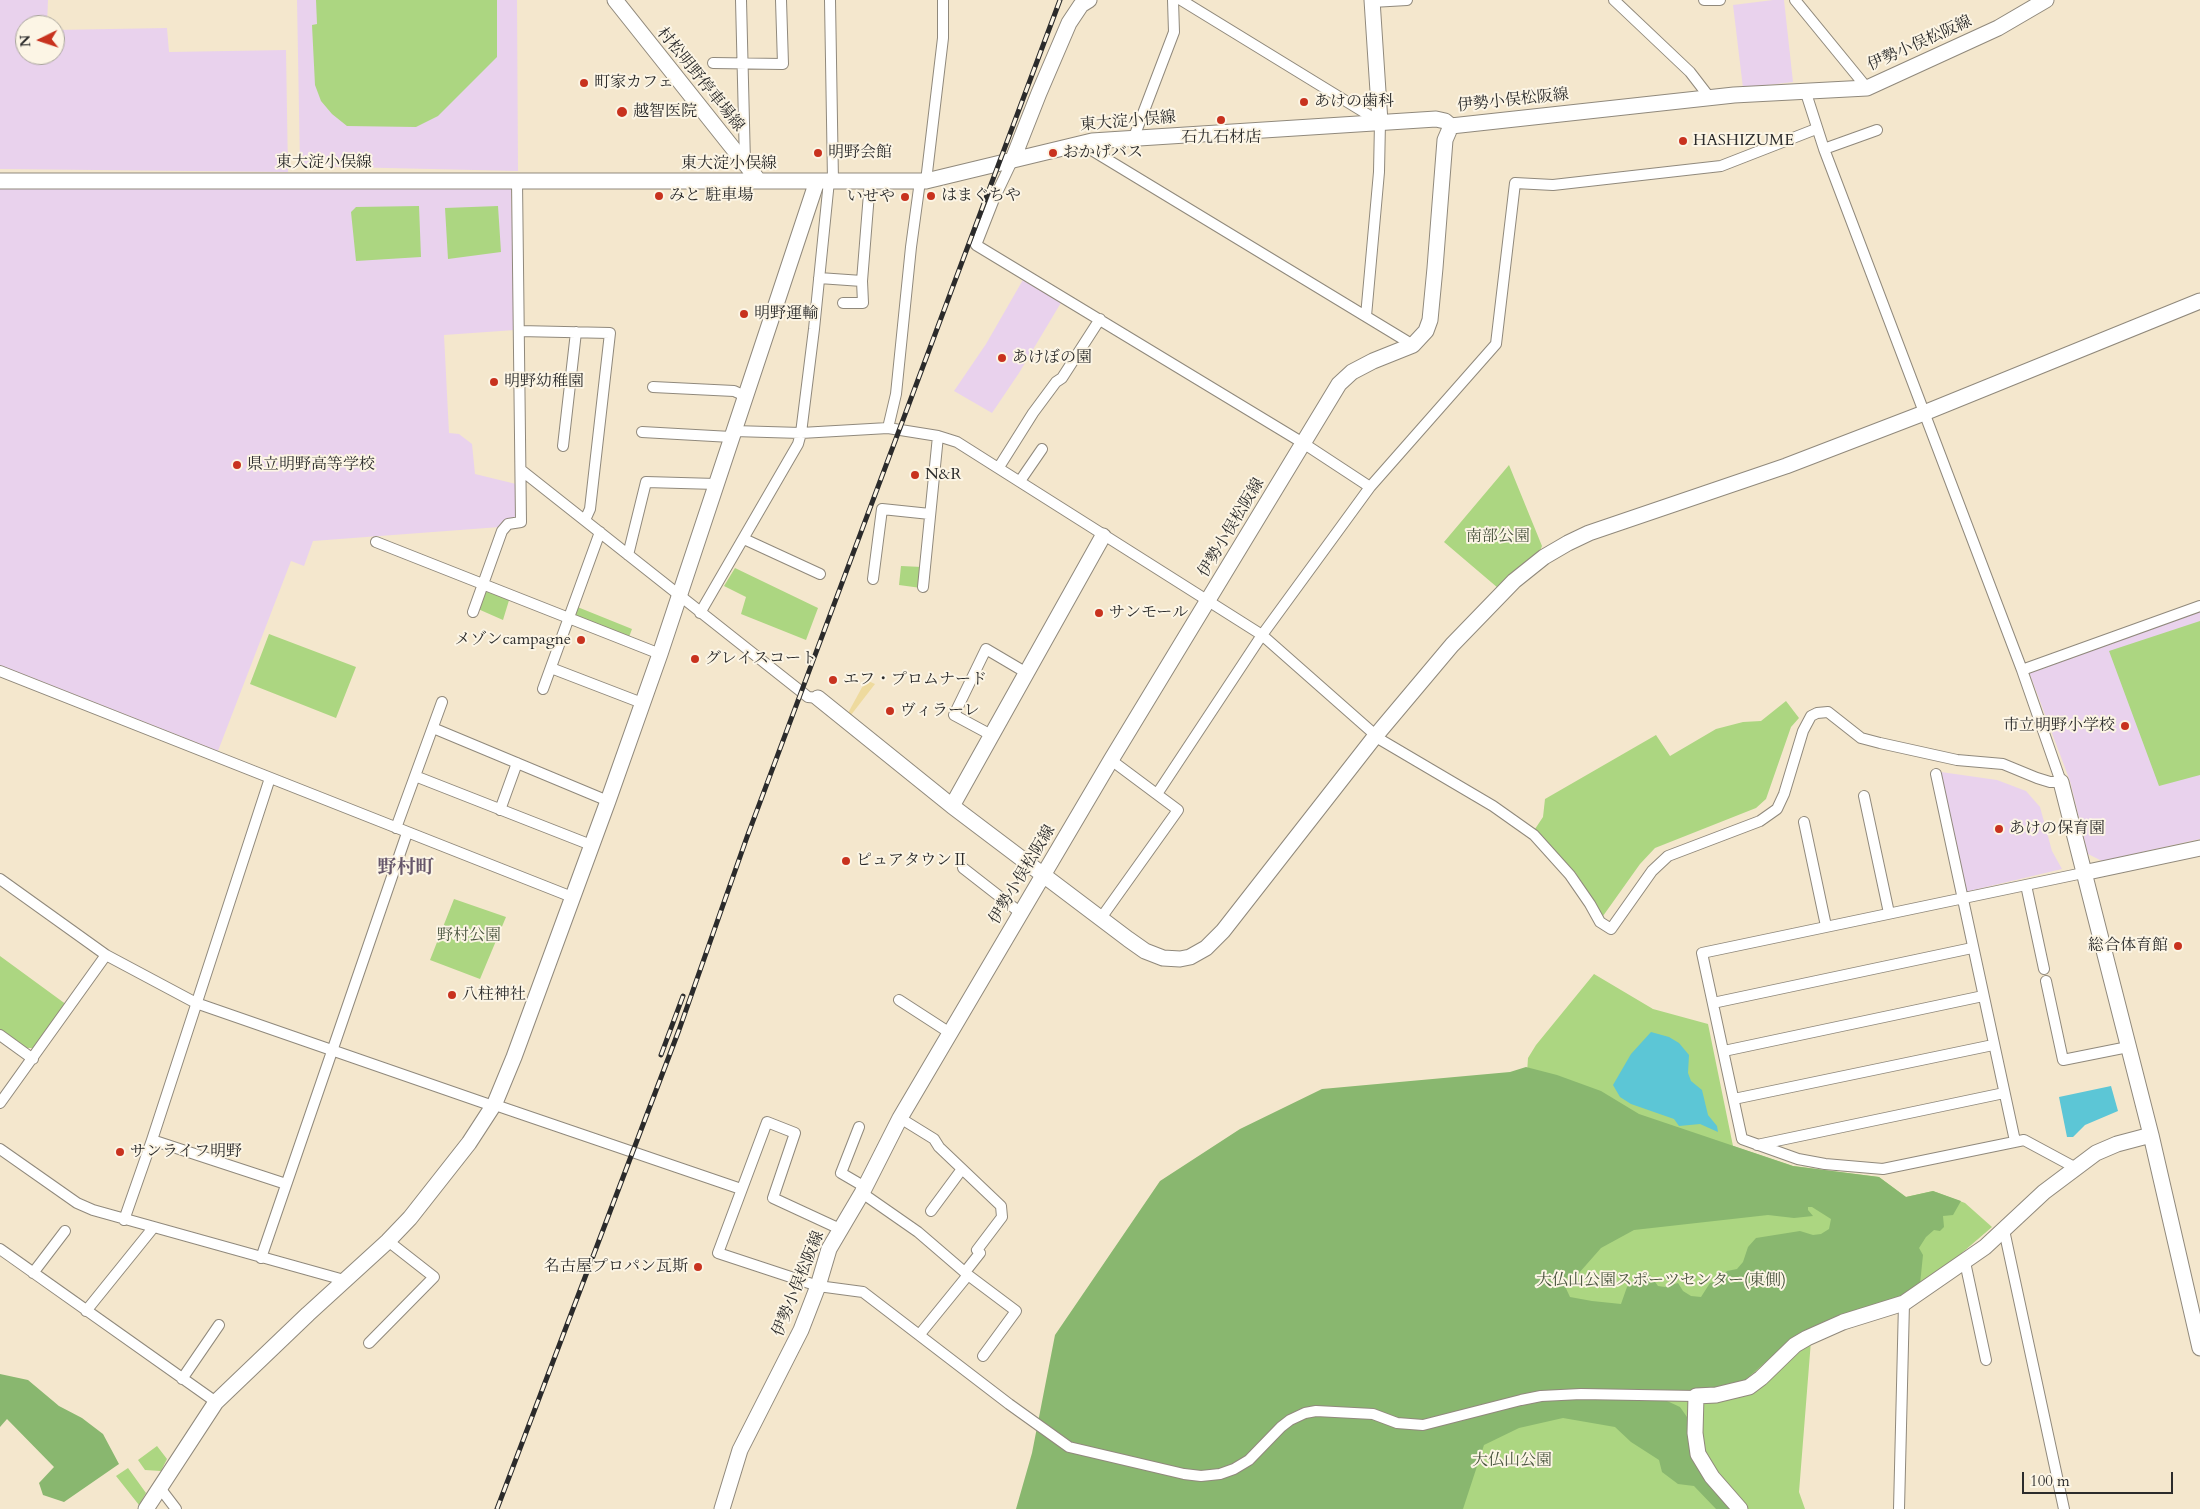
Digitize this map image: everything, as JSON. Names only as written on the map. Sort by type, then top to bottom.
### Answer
[{"type":"street","name":"村松明野停車場線","points":[[615,0],[759,182]]},
{"type":"street","points":[[741,0],[745,164]]},
{"type":"street","points":[[713,63],[783,64],[781,0]]},
{"type":"street","points":[[700,613],[798,444],[801,433],[819,278],[826,181],[830,0]]},
{"type":"street","points":[[888,428],[896,394],[911,248],[923,181],[942,38],[943,0]]},
{"type":"street","points":[[1089,0],[1081,5],[1069,23],[976,245],[1304,443],[1370,487]]},
{"type":"street","points":[[1134,137],[1174,32],[1173,0]]},
{"type":"street","points":[[1181,0],[1380,122]]},
{"type":"street","points":[[1366,316],[1379,172],[1380,122],[1372,1],[1407,0]]},
{"type":"street","points":[[1614,0],[1690,72],[1710,98]]},
{"type":"street","points":[[1704,0],[1720,0]]},
{"type":"street","points":[[1794,0],[1867,88]]},
{"type":"street","name":"伊勢小俣松阪線","points":[[722,1509],[747,1433],[801,1330],[818,1286],[829,1250],[863,1190],[900,1118],[1003,942],[1022,914],[1111,760],[1339,384],[1352,372],[1373,361],[1414,345],[1422,338],[1430,320],[1443,166],[1447,132],[1451,126],[1710,98],[1805,90],[1867,88],[1998,28],[2046,0]]},
{"type":"street","points":[[1805,90],[1816,129],[2022,670],[2061,782],[2152,1135],[2200,1348]]},
{"type":"street","name":"東大淀小俣線","points":[[0,181],[923,181],[1080,143],[1134,137],[1436,119],[1451,126]]},
{"type":"street","points":[[1157,794],[1262,635],[1370,487],[1496,344],[1515,182],[1554,184],[1721,166],[1816,129]]},
{"type":"street","points":[[1824,149],[1877,130]]},
{"type":"street","points":[[1080,143],[1414,345]]},
{"type":"street","points":[[473,612],[502,531],[508,524],[521,522],[517,181]]},
{"type":"street","points":[[146,1509],[216,1402],[344,1280],[388,1241],[410,1218],[469,1143],[494,1104],[517,1049],[608,801],[660,654],[745,396],[826,181]]},
{"type":"street","points":[[843,303],[863,303],[862,281],[870,181]]},
{"type":"street","points":[[819,278],[862,281]]},
{"type":"street","points":[[521,470],[808,697],[818,698],[952,806],[1145,951],[1163,958],[1180,959],[1190,957],[1206,948],[1223,931],[1375,736],[1475,620],[1536,562],[1557,549],[1590,533],[1727,488],[1924,413],[2200,301]]},
{"type":"street","points":[[999,467],[1033,413],[1056,382],[1062,378],[1100,319]]},
{"type":"street","points":[[519,331],[610,333],[590,509],[585,520]]},
{"type":"street","points":[[563,446],[576,332]]},
{"type":"street","points":[[652,387],[734,391],[745,396]]},
{"type":"street","points":[[642,432],[801,433],[888,428],[952,439],[1262,635],[1375,736],[1493,806],[1534,835],[1570,875],[1600,922],[1611,929],[1652,871],[1668,856],[1760,821],[1777,809],[1784,794],[1803,731],[1816,713],[1828,712],[1861,738],[1870,741],[1957,760],[2003,764],[2037,778],[2050,782],[2061,782]]},
{"type":"street","points":[[923,587],[938,436]]},
{"type":"street","points":[[1020,481],[1042,449]]},
{"type":"street","points":[[628,555],[646,482],[716,484]]},
{"type":"street","points":[[873,579],[882,509],[930,514]]},
{"type":"street","points":[[543,689],[600,532]]},
{"type":"street","points":[[952,806],[993,736],[1026,672],[1103,536]]},
{"type":"street","points":[[744,539],[820,574]]},
{"type":"street","points":[[376,542],[660,654]]},
{"type":"street","points":[[2022,670],[2200,606]]},
{"type":"street","points":[[993,736],[954,715],[986,649],[1026,672]]},
{"type":"street","points":[[551,668],[642,703]]},
{"type":"street","points":[[0,671],[572,897]]},
{"type":"street","points":[[396,828],[442,702]]},
{"type":"street","points":[[433,728],[507,757],[517,763],[608,801]]},
{"type":"street","points":[[1101,918],[1178,810],[1111,760]]},
{"type":"street","points":[[500,810],[517,763]]},
{"type":"street","points":[[1936,774],[2015,1141]]},
{"type":"street","points":[[415,776],[591,845]]},
{"type":"street","points":[[124,1220],[270,778]]},
{"type":"street","points":[[1864,796],[1889,913]]},
{"type":"street","points":[[1804,822],[1826,926]]},
{"type":"street","points":[[261,1258],[406,832]]},
{"type":"street","points":[[2076,1168],[2024,1140],[1883,1169],[1807,1161],[1756,1146],[1742,1139],[1702,953],[2200,848]]},
{"type":"street","points":[[963,868],[1022,914]]},
{"type":"street","points":[[0,879],[106,955],[196,1003],[741,1189]]},
{"type":"street","points":[[2026,885],[2044,969]]},
{"type":"street","points":[[1713,1003],[1972,948]]},
{"type":"street","points":[[2,1096],[33,1059],[106,955]]},
{"type":"street","points":[[2046,981],[2063,1060],[2128,1047]]},
{"type":"street","points":[[1724,1051],[1983,996]]},
{"type":"street","points":[[899,1000],[950,1033]]},
{"type":"street","points":[[0,1035],[33,1059]]},
{"type":"street","points":[[1734,1099],[1993,1045]]},
{"type":"street","points":[[1756,1146],[2004,1093]]},
{"type":"street","points":[[900,1118],[934,1139],[939,1147],[1001,1206],[1002,1217],[977,1250],[980,1253],[920,1334]]},
{"type":"street","points":[[840,1229],[774,1198],[795,1133],[767,1122],[718,1253],[818,1286],[863,1292],[1009,1404],[1069,1447],[1200,1476],[1220,1474],[1243,1465],[1281,1427],[1298,1416],[1316,1411],[1373,1414],[1397,1423],[1422,1425],[1541,1396],[1581,1394],[1716,1396],[1749,1387],[1796,1345],[1807,1338],[1843,1322],[1904,1303],[1965,1262],[2004,1230],[2033,1201],[2103,1149],[2152,1135]]},
{"type":"street","points":[[859,1127],[841,1173],[918,1232],[966,1274],[1016,1311],[983,1356]]},
{"type":"street","points":[[152,1140],[286,1184]]},
{"type":"street","points":[[0,1149],[77,1203],[124,1220],[344,1280]]},
{"type":"street","points":[[931,1211],[962,1169]]},
{"type":"street","points":[[86,1311],[153,1228]]},
{"type":"street","points":[[2004,1230],[2064,1509]]},
{"type":"street","points":[[33,1273],[65,1231]]},
{"type":"street","points":[[369,1343],[434,1277],[388,1241]]},
{"type":"street","points":[[0,1249],[216,1402]]},
{"type":"street","points":[[1965,1262],[1986,1360]]},
{"type":"street","points":[[1899,1509],[1904,1303]]},
{"type":"street","points":[[182,1379],[219,1324]]},
{"type":"street","points":[[1696,1396],[1694,1433],[1698,1454],[1712,1477],[1740,1509]]},
{"type":"street","points":[[160,1488],[176,1509]]},
{"type":"shaded area","points":[[0,0],[48,0],[47,15],[15,15],[15,65],[65,65],[65,30],[167,28],[169,52],[286,50],[288,172],[0,169]]},
{"type":"shaded area","points":[[297,0],[517,0],[518,171],[300,166]]},
{"type":"shaded area","points":[[1784,0],[1793,82],[1743,88],[1733,5]]},
{"type":"shaded area","name":"県立明野高等学校","points":[[0,187],[511,188],[515,330],[444,335],[449,433],[459,434],[472,444],[475,474],[516,484],[516,519],[500,527],[313,541],[304,566],[291,561],[218,751],[0,665]]},
{"type":"shaded area","name":"あけぼの園","points":[[1024,278],[1062,301],[1019,373],[992,413],[954,391],[986,344]]},
{"type":"shaded area","name":"市立明野小学校","points":[[2200,610],[2200,839],[2102,861],[2088,854],[2070,781],[2029,672]]},
{"type":"shaded area","name":"あけの保育園","points":[[1941,772],[1997,780],[2026,791],[2040,807],[2052,851],[2062,869],[1965,892]]},
{"type":"green space","points":[[316,0],[497,0],[497,57],[438,116],[416,127],[347,126],[332,114],[321,101],[315,85],[312,25],[317,24]]},
{"type":"green space","points":[[419,206],[421,257],[356,261],[351,212],[356,207]]},
{"type":"green space","points":[[498,206],[501,252],[448,259],[445,208]]},
{"type":"green space","name":"南部公園","points":[[1509,465],[1542,546],[1540,551],[1498,588],[1444,542]]},
{"type":"green space","points":[[901,566],[922,567],[921,588],[899,585]]},
{"type":"green space","points":[[735,568],[818,608],[806,640],[741,614],[746,597],[724,586]]},
{"type":"green space","points":[[485,588],[510,597],[503,620],[478,609]]},
{"type":"green space","points":[[575,606],[632,629],[629,637],[572,615]]},
{"type":"green space","points":[[2200,621],[2200,775],[2159,786],[2109,651]]},
{"type":"green space","points":[[269,634],[356,667],[336,718],[250,684]]},
{"type":"green space","points":[[1786,701],[1799,718],[1791,727],[1766,799],[1756,808],[1655,848],[1640,864],[1603,916],[1575,872],[1569,870],[1535,829],[1543,817],[1545,799],[1656,735],[1670,756],[1716,729],[1743,722],[1761,721]]},
{"type":"green space","name":"野村公園","points":[[454,899],[506,917],[480,979],[430,960]]},
{"type":"green space","points":[[0,956],[67,1005],[34,1048],[26,1048],[0,1029]]},
{"type":"green space","name":"大仏山公園スポーツセンター(東側)","points":[[1594,974],[1653,1009],[1708,1024],[1733,1146],[1793,1166],[1879,1177],[1906,1197],[1933,1191],[1965,1203],[1992,1227],[1956,1258],[1920,1284],[1812,1328],[1799,1492],[1805,1509],[1447,1509],[1527,1073],[1528,1058],[1536,1045]]},
{"type":"green space","points":[[1526,1067],[1557,1075],[1601,1091],[1639,1114],[1793,1166],[1879,1177],[1906,1197],[1933,1191],[1961,1201],[1953,1215],[1943,1216],[1944,1227],[1940,1231],[1934,1230],[1926,1237],[1919,1248],[1923,1255],[1920,1284],[1901,1296],[1778,1351],[1744,1381],[1716,1389],[1666,1391],[1667,1401],[1680,1407],[1687,1417],[1687,1436],[1700,1469],[1731,1509],[1716,1509],[1694,1486],[1678,1484],[1662,1472],[1659,1460],[1631,1442],[1615,1427],[1563,1418],[1519,1428],[1484,1445],[1463,1509],[1016,1509],[1032,1453],[1055,1335],[1160,1181],[1240,1129],[1322,1089],[1510,1072]],"holes":[[[1808,1207],[1812,1207],[1831,1219],[1829,1229],[1821,1234],[1813,1235],[1800,1231],[1756,1238],[1748,1247],[1743,1262],[1737,1269],[1727,1271],[1718,1281],[1710,1283],[1701,1297],[1691,1296],[1683,1291],[1678,1283],[1665,1287],[1658,1286],[1650,1275],[1638,1277],[1627,1287],[1621,1304],[1592,1301],[1570,1297],[1562,1280],[1579,1273],[1601,1248],[1634,1230],[1768,1215],[1794,1218],[1813,1216],[1808,1210]]]},
{"type":"green space","points":[[0,1374],[28,1380],[59,1406],[82,1418],[103,1434],[119,1464],[64,1502],[43,1495],[39,1483],[54,1467],[7,1419],[0,1427]]},
{"type":"green space","points":[[157,1446],[167,1459],[161,1471],[145,1470],[138,1460]]},
{"type":"green space","points":[[128,1468],[146,1493],[139,1505],[116,1476]]},
{"type":"sand","points":[[866,680],[875,684],[851,715],[848,713]]},
{"type":"water","points":[[1651,1032],[1669,1037],[1679,1043],[1689,1055],[1688,1073],[1691,1081],[1702,1090],[1708,1115],[1717,1126],[1718,1132],[1700,1124],[1679,1126],[1674,1119],[1631,1104],[1620,1097],[1613,1085],[1631,1054]]},
{"type":"water","points":[[2111,1086],[2118,1111],[2085,1125],[2073,1137],[2067,1137],[2059,1097]]},
{"type":"railway","points":[[497,1509],[679,1030],[747,837],[1060,0]]},
{"type":"railway","points":[[661,1055],[683,996]]},
{"type":"place","name":"町家カフェ","points":[[584,83]]},
{"type":"place","name":"あけの歯科","points":[[1304,102]]},
{"type":"place","name":"越智医院","points":[[622,112]]},
{"type":"place","name":"石九石材店","points":[[1221,120]]},
{"type":"place","name":"HASHIZUME","points":[[1683,141]]},
{"type":"place","name":"明野会館","points":[[818,153]]},
{"type":"place","name":"おかげバス","points":[[1053,153]]},
{"type":"place","name":"みと 駐車場","points":[[659,196]]},
{"type":"place","name":"はまぐちや","points":[[931,196]]},
{"type":"place","name":"いせや","points":[[905,197]]},
{"type":"place","name":"明野運輸","points":[[744,314]]},
{"type":"place","name":"あけぼの園","points":[[1002,358]]},
{"type":"place","name":"明野幼稚園","points":[[494,382]]},
{"type":"place","name":"県立明野高等学校","points":[[237,465]]},
{"type":"place","name":"N&R","points":[[915,475]]},
{"type":"place","name":"サンモール","points":[[1099,613]]},
{"type":"place","name":"メゾンcampagne","points":[[581,640]]},
{"type":"place","name":"グレイスコート","points":[[695,659]]},
{"type":"place","name":"エフ・プロムナード","points":[[833,680]]},
{"type":"place","name":"ヴィラーレ","points":[[890,711]]},
{"type":"place","name":"市立明野小学校","points":[[2125,726]]},
{"type":"place","name":"あけの保育園","points":[[1999,829]]},
{"type":"place","name":"ピュアタウンⅡ","points":[[846,861]]},
{"type":"place","name":"総合体育館","points":[[2178,946]]},
{"type":"place","name":"八柱神社","points":[[452,995]]},
{"type":"place","name":"サンライフ明野","points":[[120,1152]]},
{"type":"place","name":"名古屋プロパン瓦斯","points":[[698,1267]]},
{"type":"district","name":"野村町","points":[[406,869]]},
{"type":"park label","name":"大仏山公園","points":[[1512,1461]]}]
